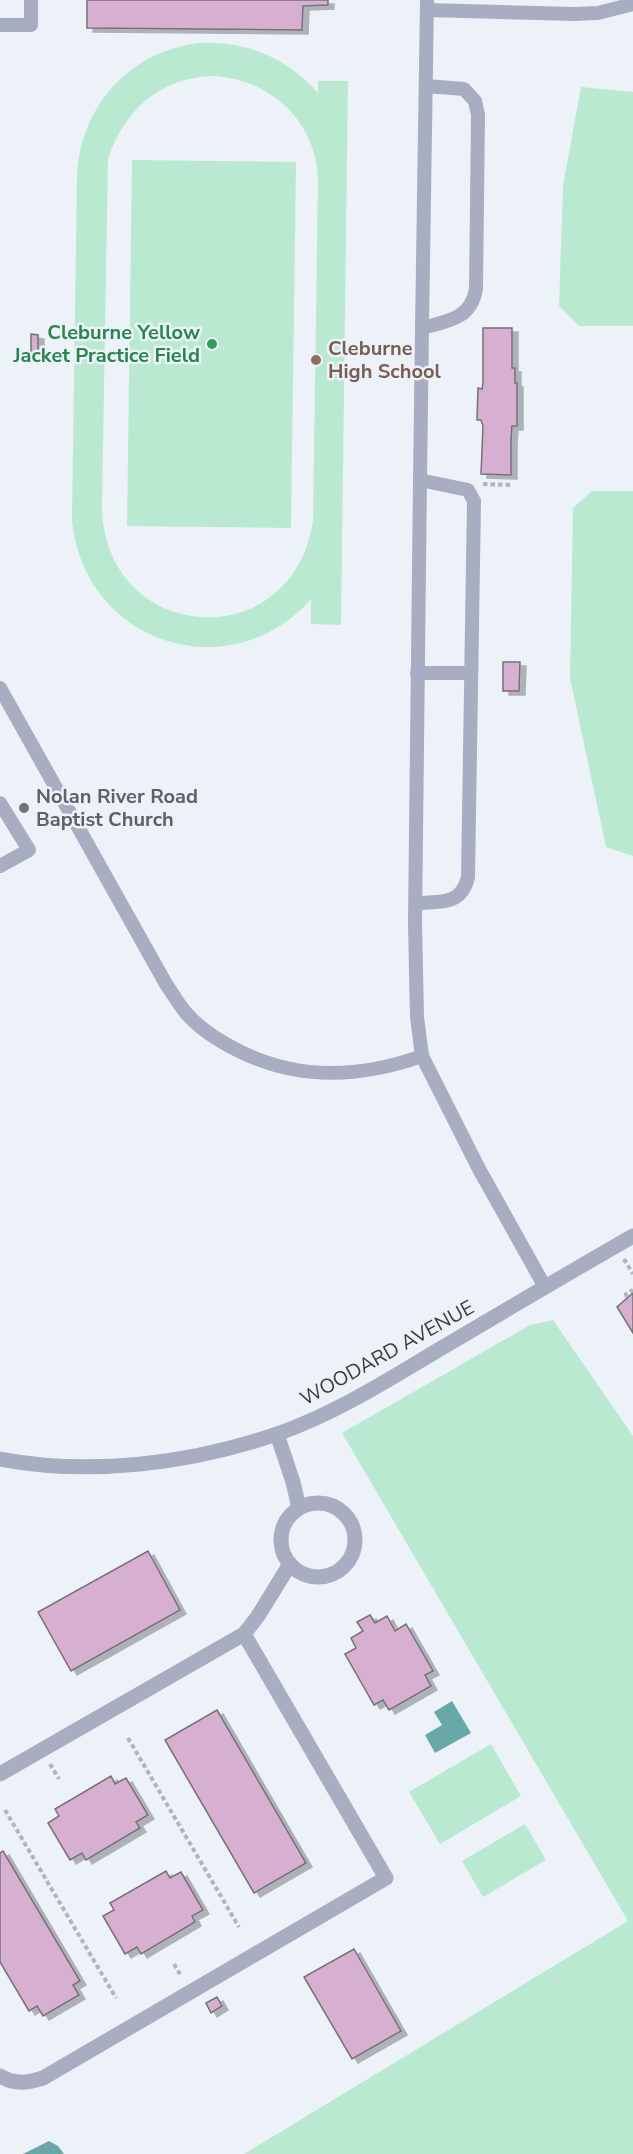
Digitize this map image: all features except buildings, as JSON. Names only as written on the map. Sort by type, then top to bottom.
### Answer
[{"type":"street","name":"WOODARD AVENUE","points":[[0,1459],[57,1466],[112,1466],[167,1461],[277,1434],[336,1409],[633,1236]]},
{"type":"street","points":[[277,1434],[299,1508]]},
{"type":"street","points":[[312,1503],[326,1503],[339,1509],[349,1519],[354,1532],[355,1545],[350,1558],[341,1569],[328,1575],[314,1577],[301,1573],[290,1564],[281,1545],[281,1534],[290,1515],[299,1508],[312,1503]]},
{"type":"street","points":[[0,1774],[243,1634],[258,1616],[290,1564]]},
{"type":"street","points":[[0,2076],[13,2082],[26,2083],[43,2078],[386,1878],[243,1634]]},
{"type":"lane","points":[[0,25],[32,25],[32,0]]},
{"type":"lane","points":[[545,1287],[479,1169],[422,1056],[417,1017],[417,673],[427,5],[575,7],[598,13],[633,4]]},
{"type":"lane","points":[[422,328],[458,318],[469,310],[476,289],[475,101],[464,89],[426,86]]},
{"type":"lane","points":[[416,903],[452,901],[459,897],[466,888],[474,501],[468,490],[420,480]]},
{"type":"lane","points":[[417,673],[471,673]]},
{"type":"lane","points":[[0,688],[166,984],[187,1015],[219,1042],[258,1061],[302,1073],[352,1074],[422,1056]]},
{"type":"lane","points":[[0,803],[29,850],[0,866]]},
{"type":"path","points":[[479,484],[511,485]]},
{"type":"path","points":[[627,1297],[626,1294],[633,1290]]},
{"type":"path","points":[[128,1738],[238,1927]]},
{"type":"path","points":[[5,1810],[116,1998]]},
{"type":"green space","points":[[198,43],[216,43],[249,48],[279,61],[306,80],[318,93],[318,81],[348,81],[341,625],[311,624],[311,599],[278,627],[240,643],[202,647],[164,640],[130,623],[102,596],[82,562],[72,519],[77,175],[81,150],[88,127],[99,105],[113,86],[130,71],[173,48]],"holes":[[[212,76],[252,84],[285,106],[298,120],[315,156],[318,177],[313,520],[298,565],[272,596],[237,613],[200,617],[163,608],[132,586],[110,551],[102,504],[108,159],[115,142],[134,112],[160,90],[193,78]]]},
{"type":"green space","points":[[581,87],[633,92],[633,326],[579,326],[559,306],[563,186]]},
{"type":"green space","name":"Cleburne Yellow Jacket Practice Field","points":[[132,160],[296,162],[291,528],[127,526]]},
{"type":"green space","points":[[592,491],[633,491],[633,856],[606,847],[570,678],[573,508]]},
{"type":"green space","points":[[553,1320],[633,1436],[633,2154],[244,2154],[628,1921],[342,1433],[530,1325]]},
{"type":"green space","points":[[491,1744],[521,1796],[440,1844],[409,1792]]},
{"type":"green space","points":[[525,1824],[546,1860],[483,1897],[462,1861]]},
{"type":"water","points":[[452,1701],[471,1733],[435,1753],[425,1735],[442,1725],[434,1712]]},
{"type":"water","points":[[49,2141],[58,2146],[64,2154],[23,2154]]},
{"type":"place","name":"Cleburne Yellow Jacket Practice Field","points":[[212,344]]},
{"type":"place","name":"Cleburne High School","points":[[316,360]]},
{"type":"place","name":"Nolan River Road Baptist Church","points":[[24,808]]}]
